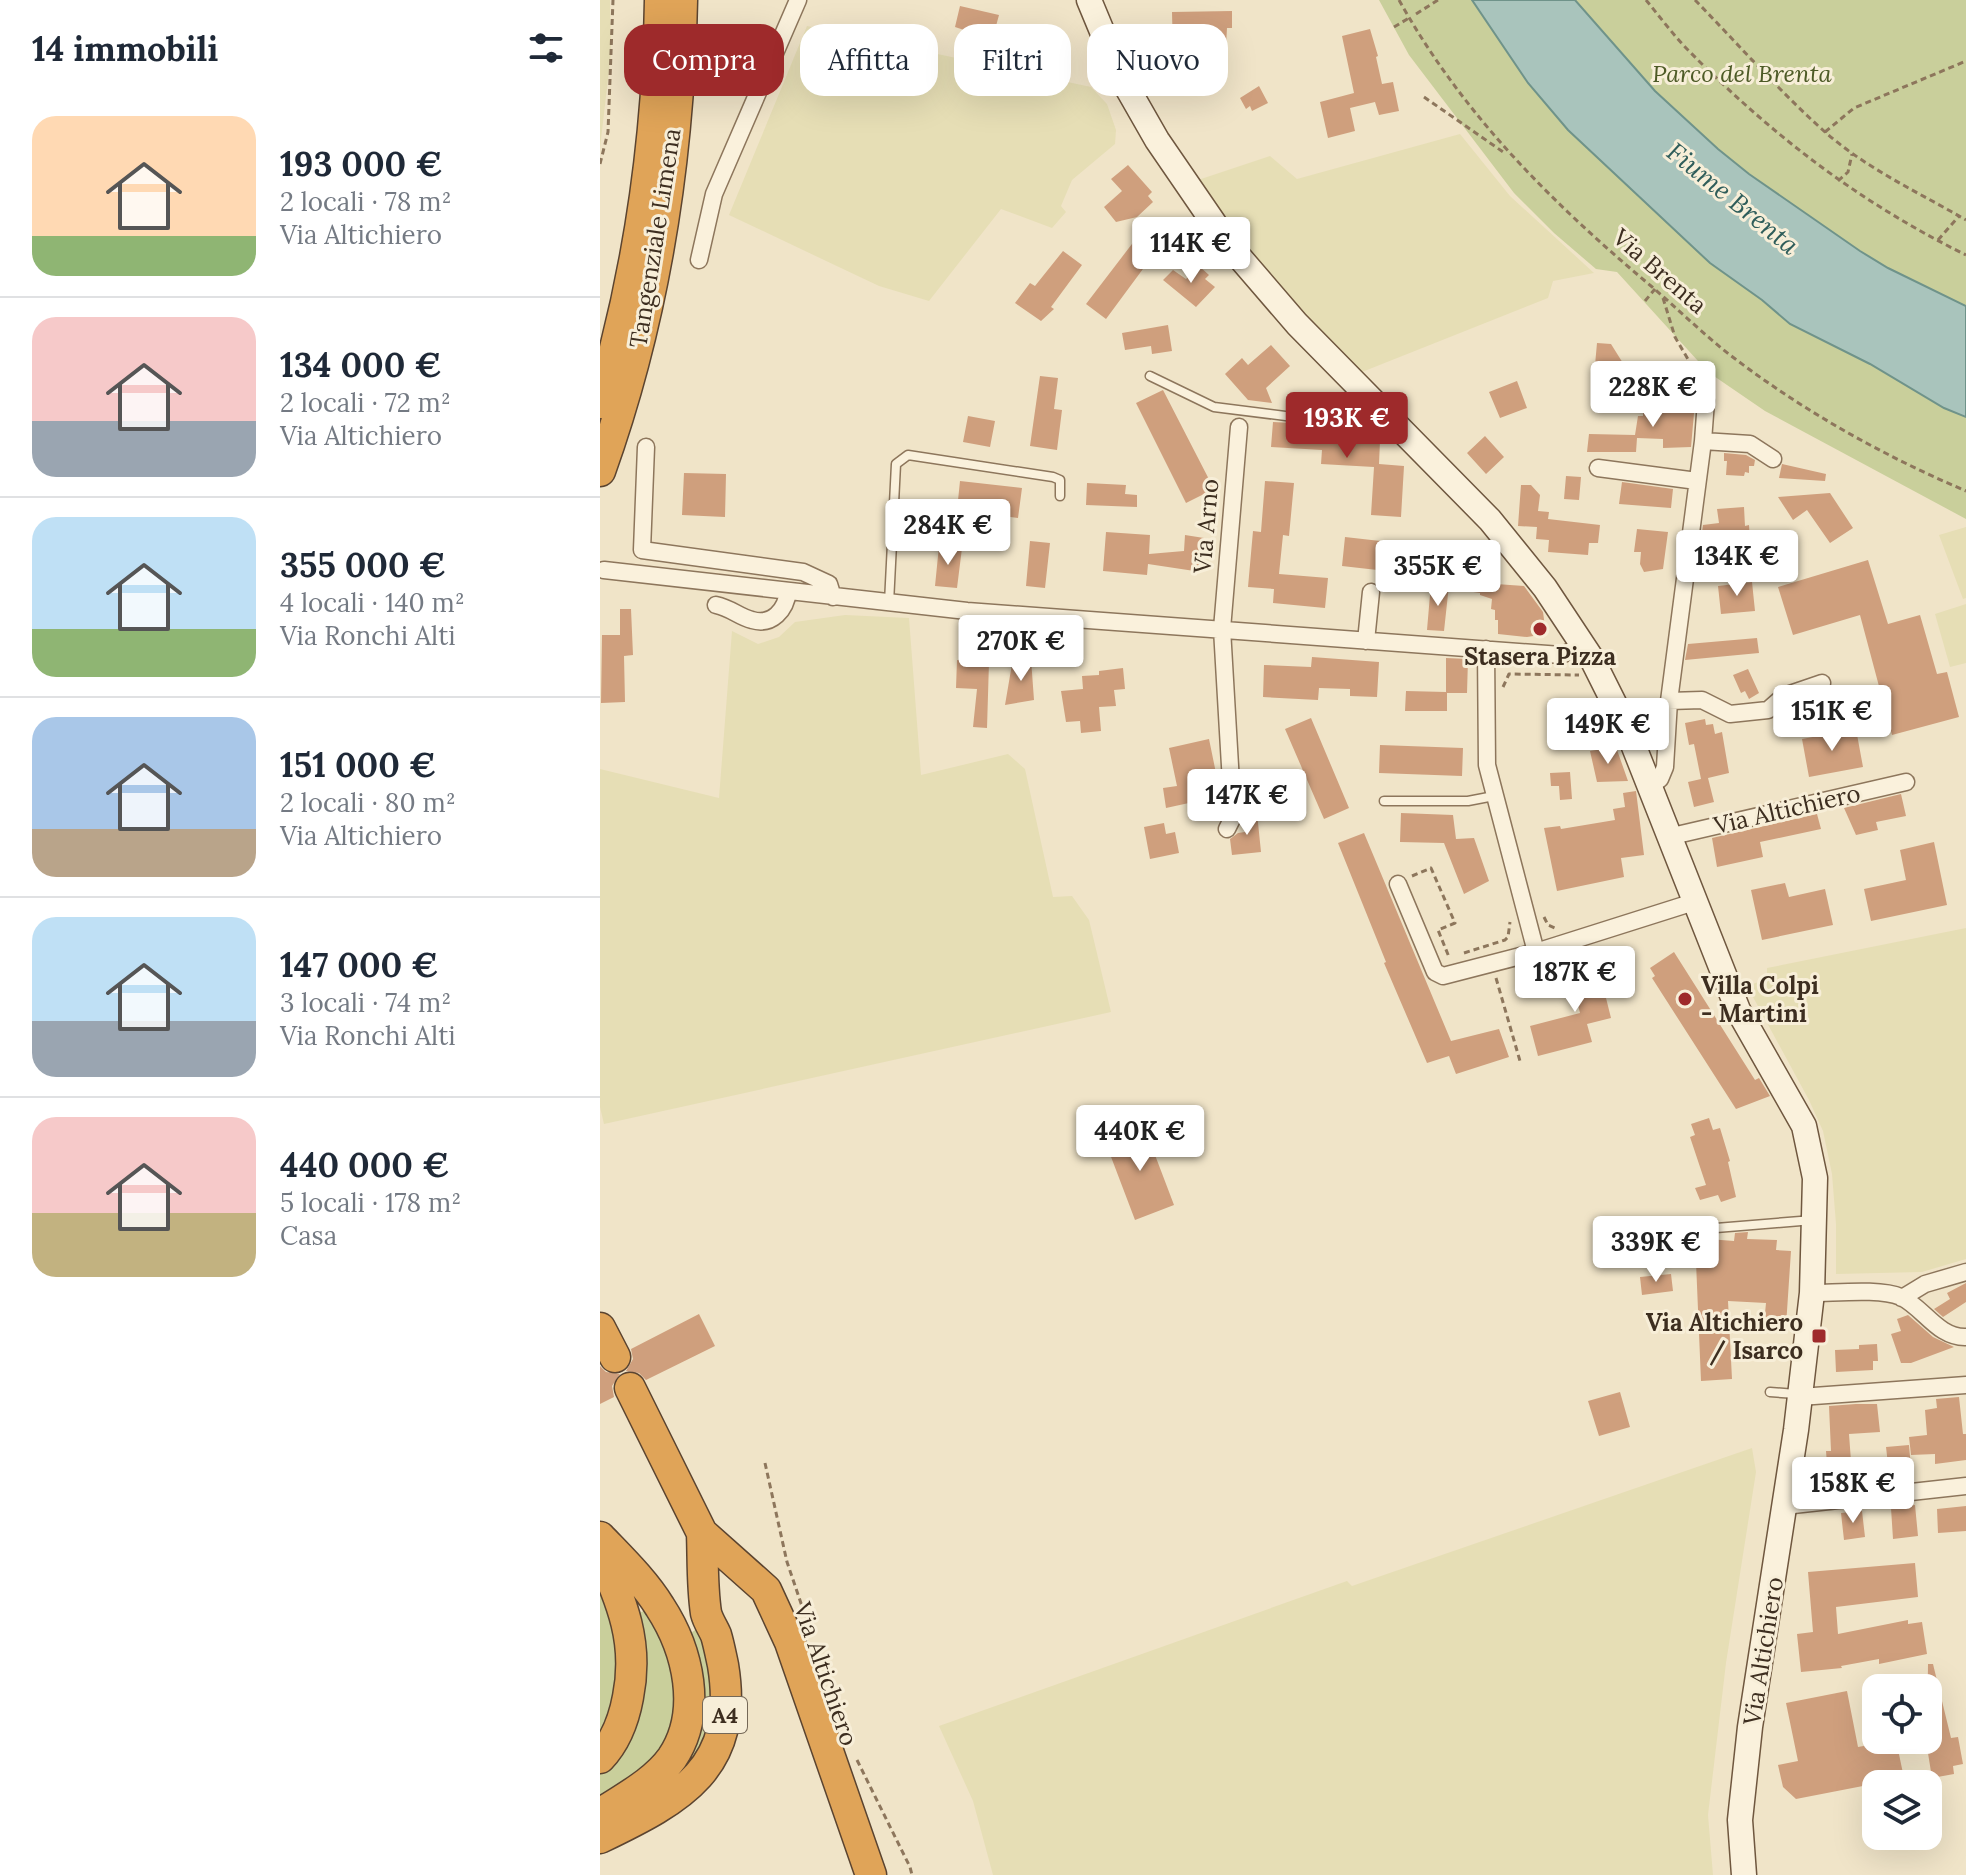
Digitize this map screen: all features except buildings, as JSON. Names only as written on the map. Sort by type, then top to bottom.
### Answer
[{"type":"highway","name":"Tangenziale Limena","points":[[600,403],[626,303],[648,181],[659,63],[660,0]]},
{"type":"highway","name":"Tangenziale Limena","points":[[600,471],[649,305],[670,178],[681,61],[682,0]]},
{"type":"highway","points":[[600,1328],[615,1357]]},
{"type":"highway","name":"A4","points":[[600,1838],[688,1787],[709,1765],[723,1730],[726,1683],[716,1635],[706,1615],[702,1533],[630,1388]]},
{"type":"highway","points":[[702,1533],[766,1590],[778,1614],[871,1875]]},
{"type":"highway","points":[[600,1537],[660,1606],[681,1650],[688,1675],[690,1700],[680,1744],[671,1760],[640,1787],[600,1814]]},
{"type":"highway","points":[[600,1553],[630,1631],[633,1662],[625,1714],[600,1758]]},
{"type":"street","points":[[699,260],[714,194],[798,0]]},
{"type":"street","name":"Via Altichiero","points":[[1089,0],[1121,77],[1157,140],[1203,209],[1257,280],[1497,528],[1532,571],[1584,646],[1627,729],[1738,1010],[1804,1126],[1815,1178],[1812,1293],[1800,1396],[1750,1727],[1740,1820],[1744,1875]]},
{"type":"street","points":[[1648,786],[1660,779],[1665,767],[1669,701],[1703,441],[1706,401],[1697,375]]},
{"type":"street","name":"Via Arno","points":[[1227,829],[1233,817],[1222,629],[1239,427]]},
{"type":"street","points":[[1703,441],[1750,444],[1773,459]]},
{"type":"street","points":[[646,447],[642,550],[803,572],[829,584],[833,597]]},
{"type":"street","points":[[1598,468],[1697,481]]},
{"type":"street","points":[[604,570],[889,603],[1050,612],[1366,641],[1561,655],[1584,646]]},
{"type":"street","points":[[716,605],[730,607],[749,620],[762,622],[773,619],[781,612],[788,591]]},
{"type":"street","points":[[1366,641],[1371,592]]},
{"type":"street","points":[[1486,649],[1487,757],[1494,796],[1536,952]]},
{"type":"street","points":[[1669,701],[1702,700],[1730,714],[1768,710],[1784,696],[1822,683]]},
{"type":"street","name":"Via Altichiero","points":[[1668,837],[1906,782]]},
{"type":"street","points":[[1404,880],[1435,972],[1443,976],[1536,952],[1694,902]]},
{"type":"street","points":[[1902,1298],[1925,1284],[1966,1272]]},
{"type":"street","points":[[1812,1293],[1886,1294],[1902,1298],[1945,1331],[1966,1337]]},
{"type":"street","points":[[1800,1396],[1966,1385]]},
{"type":"street","points":[[1784,1506],[1966,1486]]},
{"type":"lane","points":[[1150,376],[1214,407],[1301,418],[1339,418],[1364,393]]},
{"type":"lane","points":[[889,603],[896,464],[901,459],[908,455],[1053,477],[1060,480],[1060,496]]},
{"type":"lane","points":[[1384,801],[1468,801],[1494,796]]},
{"type":"lane","points":[[1716,1228],[1814,1220]]},
{"type":"lane","points":[[1770,1392],[1800,1396]]},
{"type":"path","points":[[600,164],[608,132],[613,0]]},
{"type":"path","name":"Via Brenta","points":[[1399,0],[1466,101],[1513,159],[1575,220],[1663,297],[1733,357],[1791,398],[1914,469],[1966,491]]},
{"type":"path","points":[[1416,14],[1438,0]]},
{"type":"path","points":[[1646,0],[1687,49],[1750,110],[1838,181],[1966,255]]},
{"type":"path","points":[[1695,0],[1825,132],[1908,189],[1966,220]]},
{"type":"path","points":[[1394,27],[1409,18]]},
{"type":"path","points":[[1825,132],[1854,108],[1966,61]]},
{"type":"path","points":[[1424,97],[1513,159]]},
{"type":"path","points":[[1838,181],[1848,172],[1852,152]]},
{"type":"path","points":[[1937,241],[1959,216]]},
{"type":"path","points":[[1645,301],[1655,289]]},
{"type":"path","points":[[1663,297],[1675,337],[1697,375]]},
{"type":"path","points":[[1503,687],[1509,674],[1583,675]]},
{"type":"path","points":[[1404,880],[1431,868],[1455,923],[1438,930],[1449,957]]},
{"type":"path","points":[[1542,913],[1548,925],[1556,928],[1566,926]]},
{"type":"path","points":[[1462,953],[1505,940],[1510,922]]},
{"type":"path","points":[[1495,975],[1520,1061]]},
{"type":"path","name":"Via Altichiero","points":[[765,1463],[787,1562],[808,1622]]},
{"type":"path","name":"Via Altichiero","points":[[854,1755],[912,1875]]},
{"type":"shaded area","points":[[600,0],[610,0],[611,53],[600,148]]},
{"type":"shaded area","points":[[800,43],[800,96],[938,96],[938,54],[954,58],[954,96],[1071,96],[1071,83],[1087,86],[1087,96],[1099,96],[1107,104],[1116,130],[1115,144],[1072,180],[1061,206],[1066,212],[1052,228],[1001,209],[929,301],[879,286],[729,215],[778,96],[784,96],[784,82]]},
{"type":"shaded area","points":[[1460,134],[1510,196],[1594,273],[1553,281],[1548,298],[1362,372],[1273,281],[1195,181],[1270,156],[1297,179]]},
{"type":"shaded area","points":[[1966,527],[1966,598],[1963,599],[1939,535]]},
{"type":"shaded area","points":[[1966,604],[1966,663],[1950,667],[1935,614]]},
{"type":"shaded area","points":[[845,615],[909,618],[921,775],[1008,754],[1025,769],[1053,897],[1072,896],[1089,920],[1111,1012],[604,1124],[600,1107],[600,769],[719,798],[732,631],[758,644],[779,637],[795,622]]},
{"type":"shaded area","points":[[1966,928],[1966,1259],[1922,1272],[1836,1274],[1832,1174],[1823,1131],[1747,986],[1767,979],[1767,968]]},
{"type":"shaded area","points":[[1752,1448],[1756,1472],[1726,1663],[1708,1815],[1713,1875],[993,1875],[973,1801],[939,1726],[1347,1581],[1352,1586]]},
{"type":"green space","points":[[1379,0],[1472,0],[1528,83],[1568,130],[1710,263],[1790,324],[1966,417],[1966,519],[1765,411],[1708,372],[1617,272],[1596,269],[1514,193],[1409,55]]},
{"type":"green space","name":"Parco del Brenta","points":[[1575,0],[1966,0],[1966,306],[1860,251],[1749,174],[1655,91]]},
{"type":"green space","points":[[600,1592],[617,1627],[622,1670],[600,1741]]},
{"type":"green space","points":[[647,1609],[681,1682],[670,1747],[600,1804],[600,1770],[634,1616]]},
{"type":"green space","points":[[698,1628],[716,1677],[706,1756],[666,1781],[688,1635]]},
{"type":"water","name":"Fiume Brenta","points":[[1472,0],[1575,0],[1655,91],[1749,174],[1860,251],[1966,306],[1966,417],[1790,324],[1710,263],[1568,130],[1528,83]]},
{"type":"place","name":"Stasera Pizza","points":[[1540,629]]},
{"type":"place","name":"Villa Colpi - Martini","points":[[1685,999]]},
{"type":"place","name":"Via Altichiero / Isarco","points":[[1819,1336]]}]
